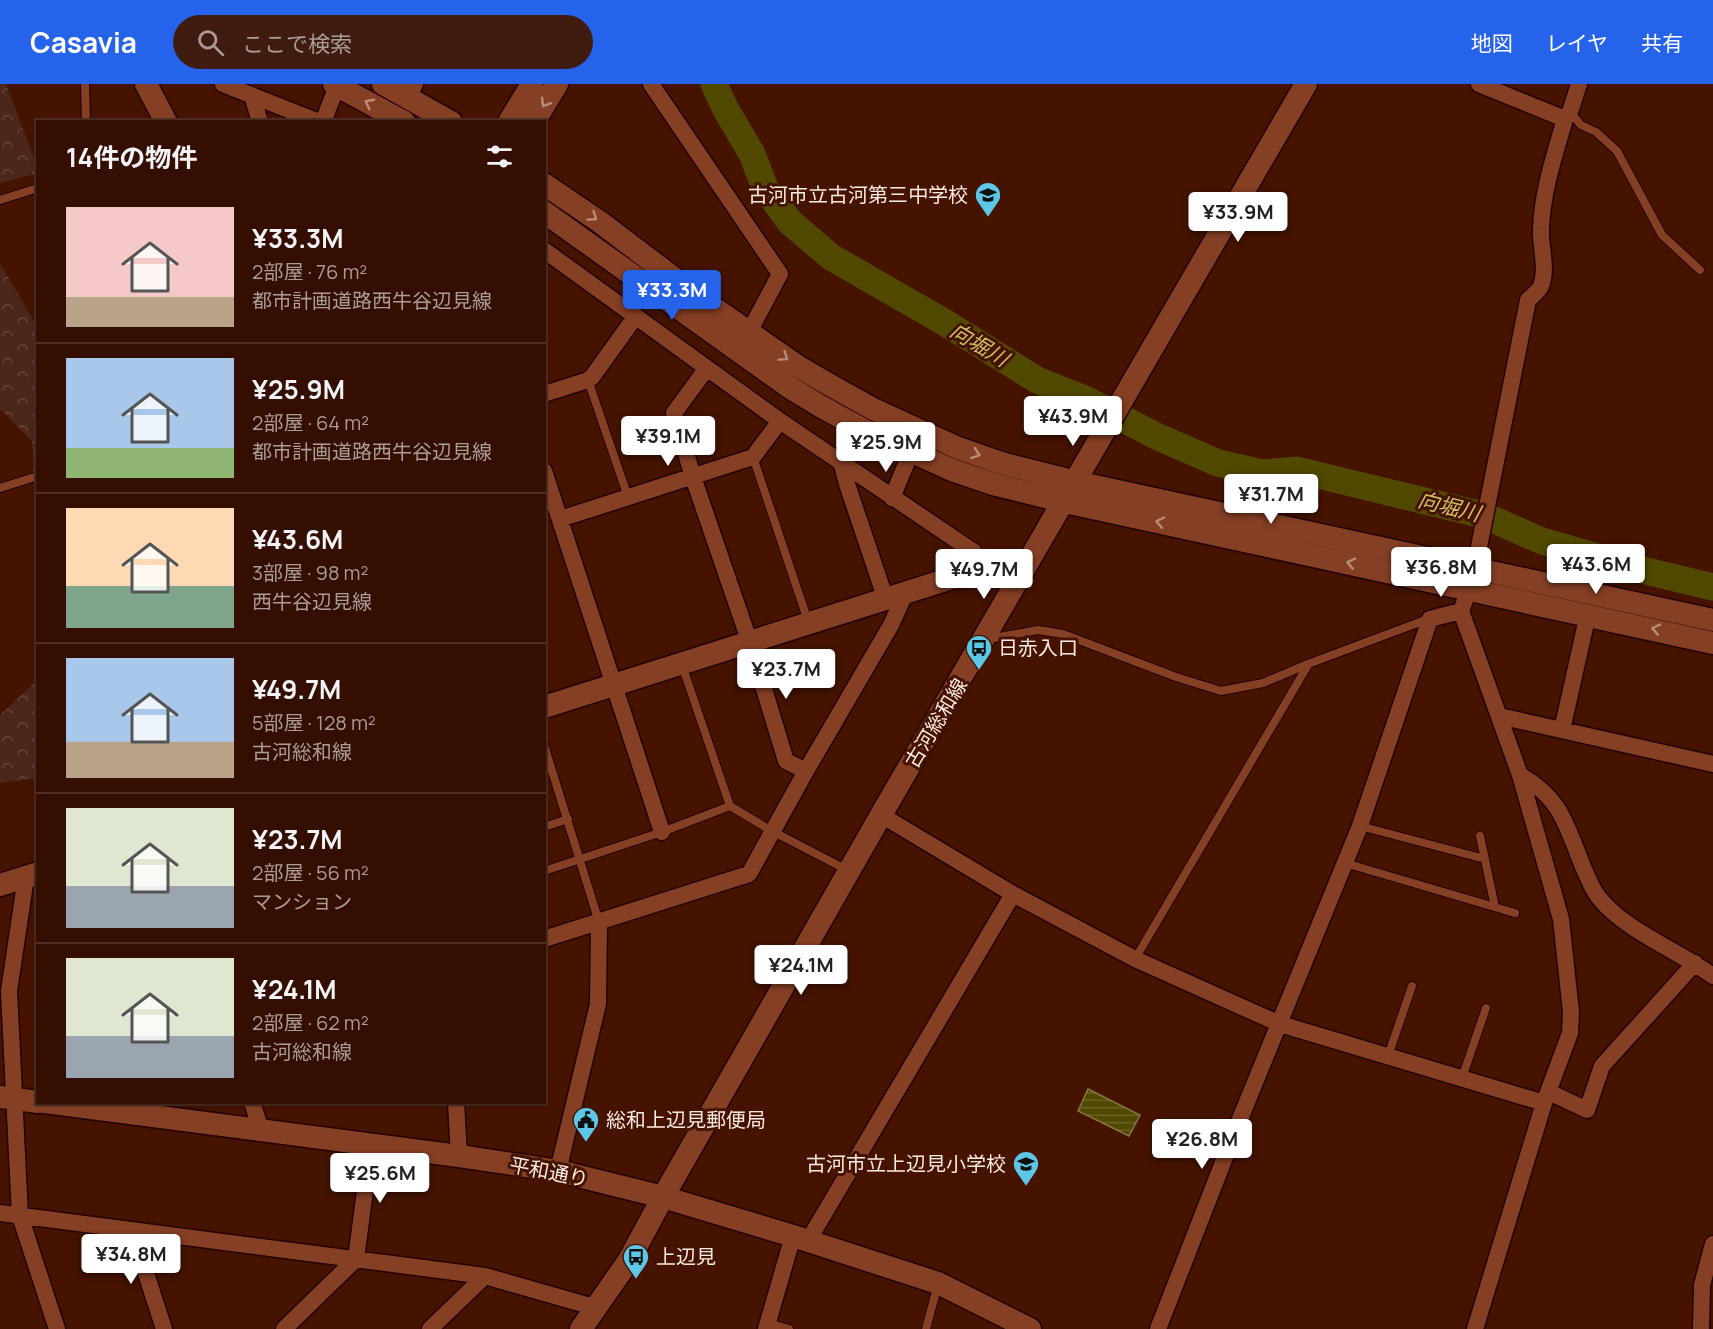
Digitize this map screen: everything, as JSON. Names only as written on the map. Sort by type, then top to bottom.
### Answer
[{"type":"street","points":[[146,84],[165,120]]},
{"type":"street","points":[[223,84],[316,120]]},
{"type":"street","points":[[383,84],[412,91],[448,120]]},
{"type":"street","points":[[510,120],[532,84]]},
{"type":"street","points":[[535,120],[557,84]]},
{"type":"street","points":[[651,84],[780,274],[749,332]]},
{"type":"street","name":"古河総和線","points":[[581,1329],[629,1260],[881,815],[985,640],[1306,84]]},
{"type":"street","points":[[1475,1329],[1546,1097],[1570,1033],[1571,1012],[1560,919],[1520,775],[1461,611],[1474,569],[1528,300],[1540,287],[1543,273],[1540,231],[1543,208],[1567,116],[1580,84]]},
{"type":"street","points":[[322,120],[335,85],[400,120]]},
{"type":"street","points":[[1489,86],[1567,116]]},
{"type":"street","points":[[252,95],[259,120]]},
{"type":"street","points":[[546,185],[799,367],[873,409],[958,448],[1001,463],[1076,482],[1713,620]]},
{"type":"street","points":[[546,213],[789,387],[852,423],[952,470],[1065,502],[1474,569],[1588,614],[1713,643]]},
{"type":"street","points":[[546,251],[780,421],[974,552]]},
{"type":"street","points":[[546,393],[588,380],[636,316]]},
{"type":"street","points":[[707,368],[674,413],[786,760],[806,771]]},
{"type":"street","points":[[560,519],[753,457],[780,421]]},
{"type":"street","points":[[892,498],[910,452]]},
{"type":"street","points":[[546,938],[749,874],[891,625],[896,597],[847,484],[843,465]]},
{"type":"street","points":[[546,477],[662,832]]},
{"type":"street","points":[[546,706],[993,565],[1019,580]]},
{"type":"street","points":[[1158,1329],[1238,1124],[1360,826],[1430,619],[1461,611]]},
{"type":"street","points":[[1562,730],[1588,614]]},
{"type":"street","points":[[1499,716],[1713,764]]},
{"type":"street","points":[[1520,775],[1536,784],[1553,800],[1598,897],[1620,917],[1713,976]]},
{"type":"street","points":[[881,815],[1012,894],[1136,959],[1280,1024],[1462,1078],[1546,1097],[1587,1110],[1602,1066],[1695,963]]},
{"type":"street","points":[[0,885],[32,875],[9,991],[7,1098],[20,1216],[57,1329]]},
{"type":"street","points":[[767,1326],[801,1239],[1012,894]]},
{"type":"street","points":[[558,1171],[598,1004],[599,922]]},
{"type":"street","points":[[7,1098],[36,1101]]},
{"type":"street","name":"平和通り","points":[[60,1104],[558,1171],[663,1197],[938,1283],[1030,1329]]},
{"type":"street","points":[[253,1104],[261,1131]]},
{"type":"street","points":[[456,1104],[459,1156]]},
{"type":"street","points":[[284,1329],[356,1259],[371,1145]]},
{"type":"street","points":[[0,1213],[485,1276],[597,1308]]},
{"type":"street","points":[[132,1230],[164,1329]]},
{"type":"street","points":[[1701,1329],[1708,1297],[1702,1285],[1713,1244]]},
{"type":"street","points":[[430,1329],[485,1276]]},
{"type":"lane","points":[[85,84],[86,120]]},
{"type":"lane","points":[[1567,116],[1596,132],[1617,150],[1662,235],[1700,270]]},
{"type":"lane","points":[[0,200],[36,189]]},
{"type":"lane","points":[[588,380],[628,497]]},
{"type":"lane","points":[[753,457],[809,624]]},
{"type":"lane","points":[[0,488],[36,477]]},
{"type":"lane","points":[[985,640],[1038,630],[1063,634],[1176,678],[1221,691],[1263,683],[1430,619]]},
{"type":"lane","points":[[682,664],[730,806],[772,831],[849,871]]},
{"type":"lane","points":[[1136,959],[1308,664]]},
{"type":"lane","points":[[546,751],[599,922]]},
{"type":"lane","points":[[546,870],[662,832],[730,806]]},
{"type":"lane","points":[[546,826],[568,819]]},
{"type":"lane","points":[[1360,826],[1485,859]]},
{"type":"lane","points":[[1480,836],[1496,907]]},
{"type":"lane","points":[[1345,863],[1515,913]]},
{"type":"lane","points":[[1388,1056],[1412,986]]},
{"type":"lane","points":[[1462,1078],[1486,1008]]},
{"type":"lane","points":[[926,1329],[938,1283]]},
{"type":"lane","points":[[767,1326],[789,1329]]},
{"type":"green space","points":[[0,84],[6,84],[36,163],[36,174],[0,183]]},
{"type":"green space","points":[[0,263],[36,325],[36,524],[32,441],[0,409]]},
{"type":"green space","points":[[36,681],[36,778],[0,783],[0,715]]},
{"type":"shaded area","points":[[1088,1089],[1140,1115],[1129,1136],[1078,1111]]},
{"type":"waterway","name":"向堀川","points":[[714,84],[752,154],[765,188],[790,222],[831,257],[944,322],[1037,380],[1085,399],[1156,436],[1218,463],[1263,473],[1297,470],[1483,515],[1542,541],[1650,572],[1713,587]]},
{"type":"place","name":"古河市立古河第三中学校","points":[[988,218]]},
{"type":"place","name":"日赤入口","points":[[979,671]]},
{"type":"place","name":"総和上辺見郵便局","points":[[586,1143]]},
{"type":"place","name":"古河市立上辺見小学校","points":[[1026,1187]]},
{"type":"place","name":"上辺見","points":[[636,1280]]}]
